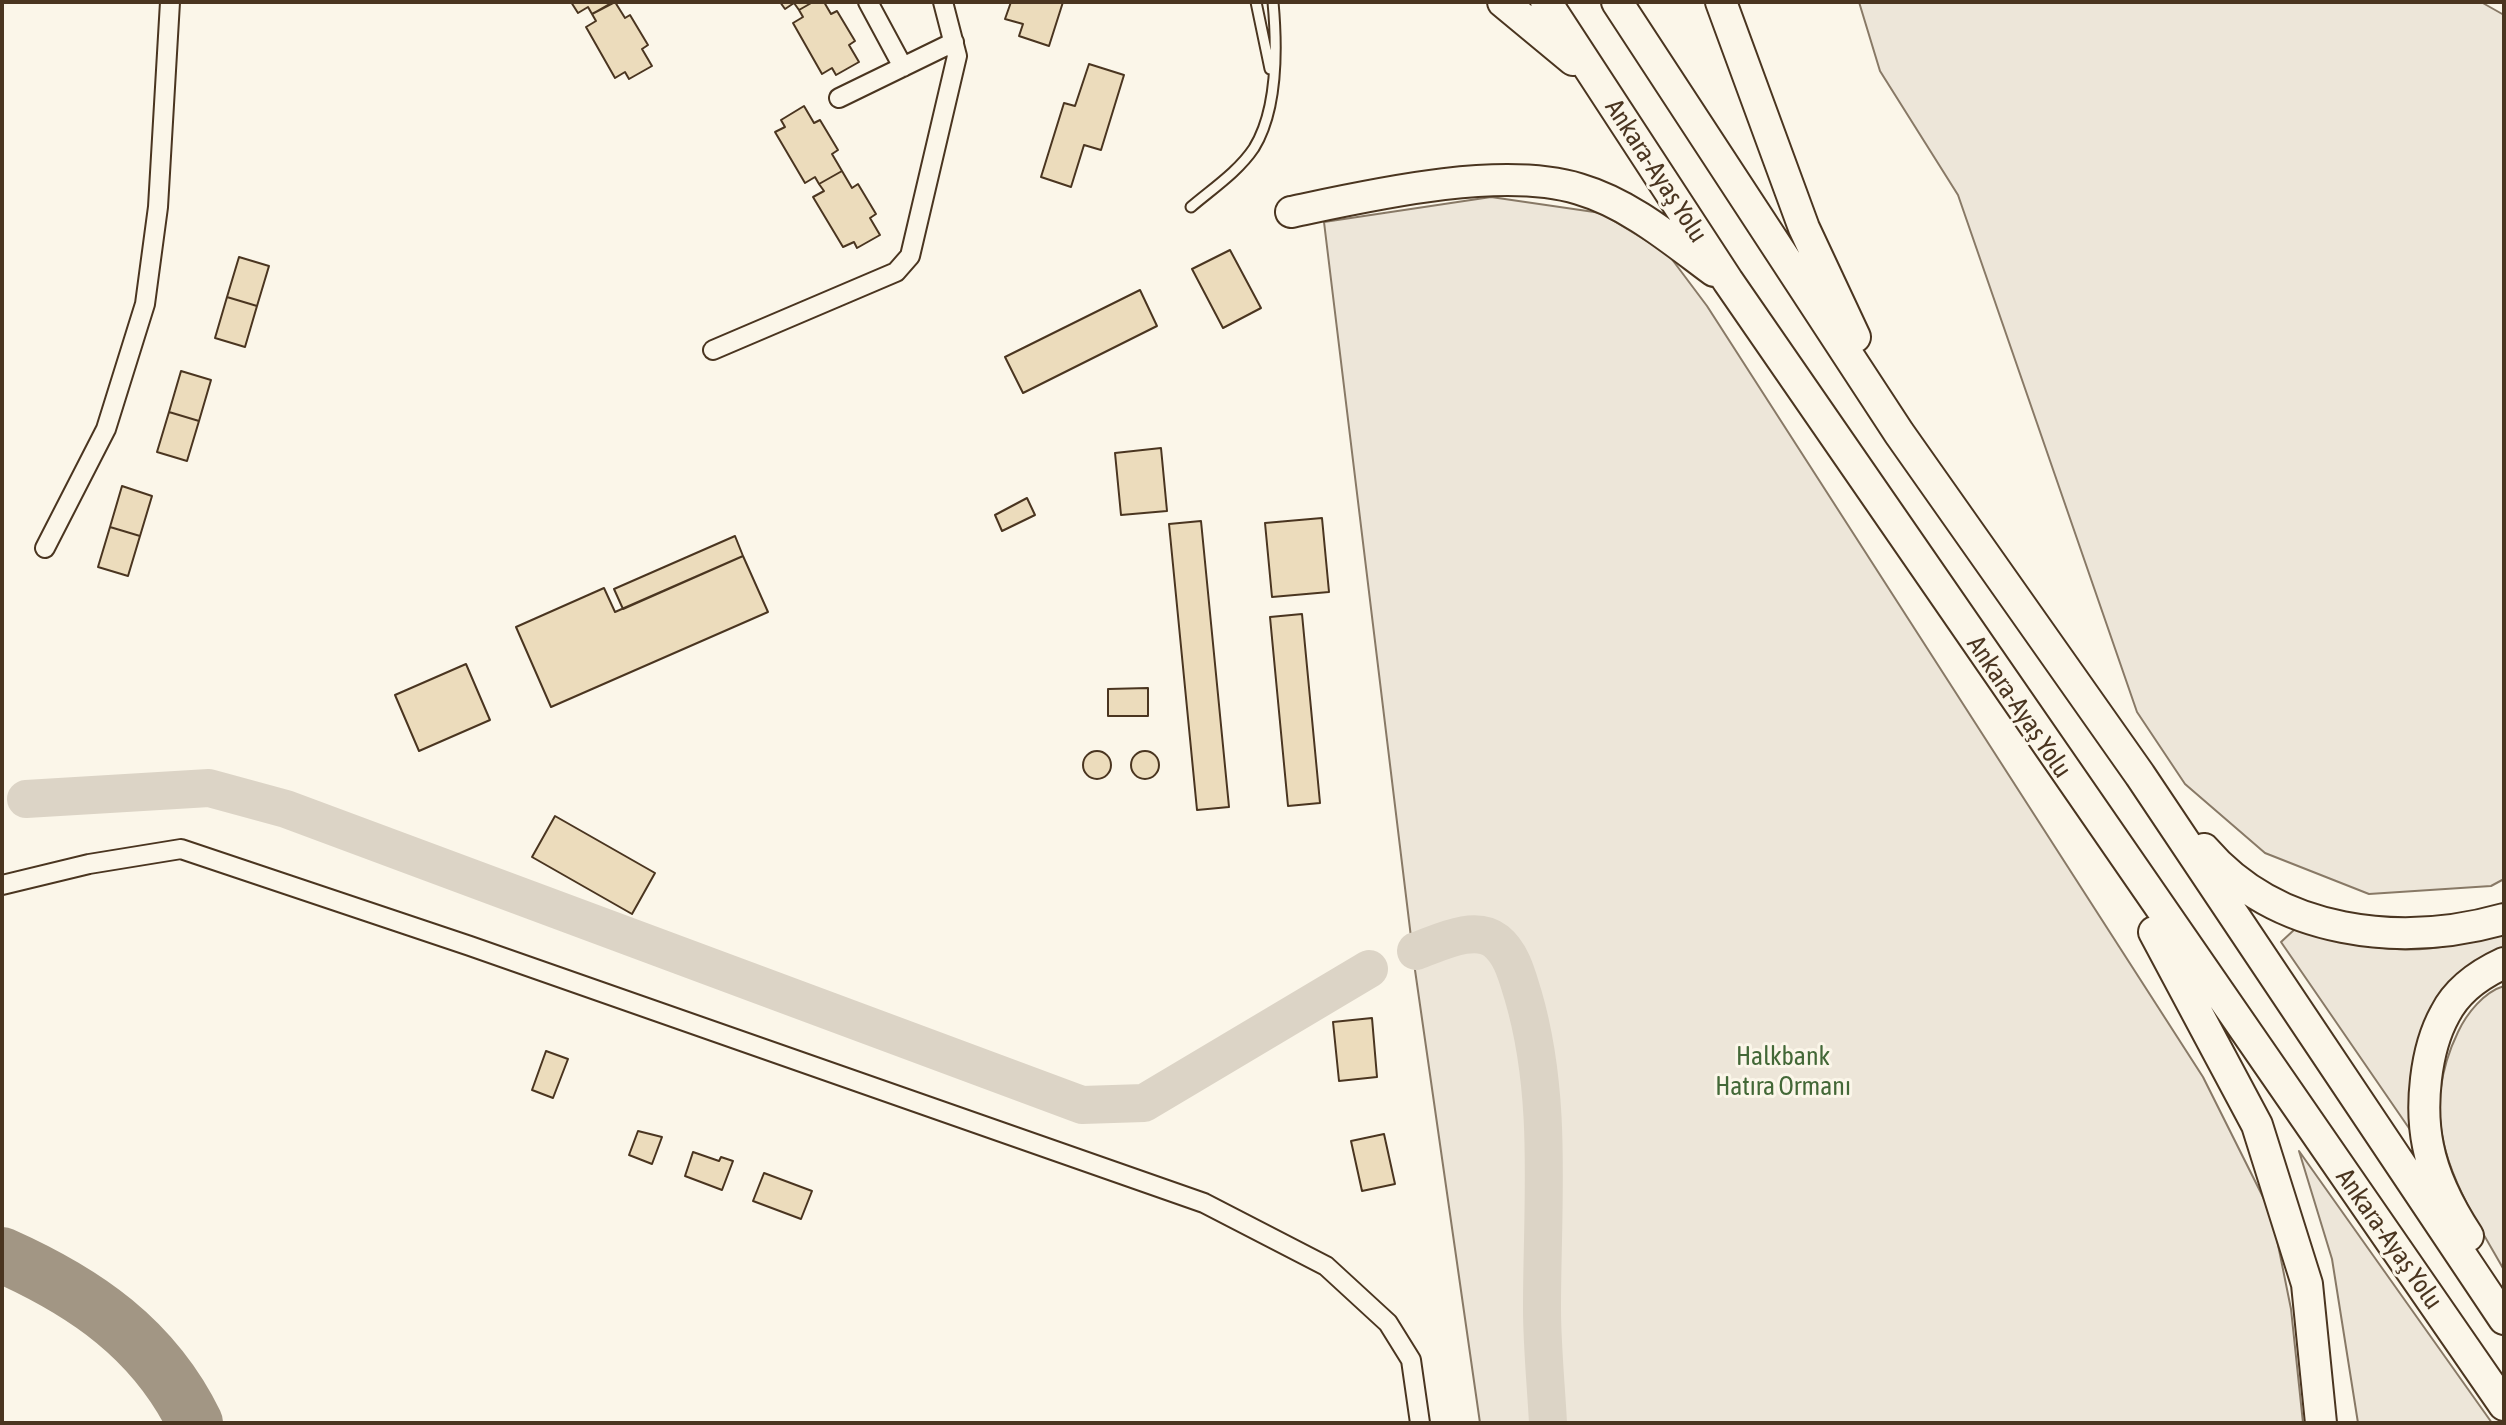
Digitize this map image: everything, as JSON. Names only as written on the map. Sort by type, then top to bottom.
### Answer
[{"type":"highway","points":[[1503,2],[1596,79]]},
{"type":"highway","name":"Ankara-Ayaş Yolu","points":[[1546,2],[1728,281],[2053,757],[2504,1405]]},
{"type":"highway","name":"Ankara-Ayaş Yolu","points":[[1617,2],[1899,433],[2140,775],[2504,1319]]},
{"type":"highway","points":[[1721,2],[1804,228],[1899,433]]},
{"type":"highway","points":[[1291,212],[1392,191],[1534,179],[1581,189],[1636,215],[1728,281]]},
{"type":"highway","points":[[2053,757],[2202,1016],[2257,1125],[2307,1284],[2321,1423]]},
{"type":"highway","points":[[2140,775],[2213,860],[2251,890],[2299,916],[2357,931],[2408,935],[2460,932],[2504,919]]},
{"type":"highway","points":[[2504,963],[2465,988],[2445,1014],[2428,1069],[2425,1110],[2428,1146],[2438,1177],[2460,1223],[2504,1291]]},
{"type":"street","points":[[45,548],[106,429],[145,304],[158,207],[170,2]]},
{"type":"street","points":[[868,2],[903,67]]},
{"type":"street","points":[[713,350],[896,272],[910,256],[957,56],[943,2]]},
{"type":"street","points":[[839,98],[954,42]]},
{"type":"street","points":[[2,885],[89,864],[181,849],[470,946],[1204,1203],[1326,1266],[1388,1323],[1411,1360],[1420,1423]]},
{"type":"lane","points":[[1256,2],[1272,78]]},
{"type":"lane","points":[[1191,207],[1235,170],[1254,147],[1265,120],[1276,31],[1273,2]]},
{"type":"green space","points":[[1859,2],[2481,2],[2504,15],[2504,879],[2491,886],[2369,894],[2265,853],[2185,784],[2137,712],[1958,195],[1880,71]]},
{"type":"green space","name":"Halkbank Hatıra Ormanı","points":[[1491,197],[1601,213],[1668,254],[1707,306],[2203,1077],[2272,1215],[2291,1309],[2303,1423],[1480,1423],[1415,970],[1324,222]]},
{"type":"green space","points":[[2295,929],[2375,947],[2424,949],[2449,946],[2504,929],[2504,950],[2470,969],[2413,1134],[2281,942]]},
{"type":"green space","points":[[2504,986],[2504,1270],[2457,1184],[2441,1127],[2440,1097],[2445,1066],[2462,1025],[2483,998]]},
{"type":"green space","points":[[2299,1151],[2492,1423],[2358,1423],[2332,1259]]},
{"type":"building","points":[[571,2],[613,2],[592,14],[588,7],[578,13]]},
{"type":"building","points":[[615,2],[625,18],[630,15],[648,45],[642,49],[652,66],[629,79],[625,72],[615,78],[586,27],[596,21],[592,14]]},
{"type":"building","points":[[780,2],[813,2],[799,10],[794,3],[785,9]]},
{"type":"building","points":[[813,2],[824,2],[831,14],[837,11],[855,41],[849,45],[859,62],[836,75],[832,68],[822,74],[793,23],[803,17],[799,10]]},
{"type":"building","points":[[1011,2],[1063,2],[1049,46],[1019,36],[1023,24],[1005,19]]},
{"type":"building","points":[[1089,64],[1124,75],[1101,150],[1084,145],[1071,187],[1041,177],[1064,103],[1075,106]]},
{"type":"building","points":[[804,106],[814,123],[820,120],[838,150],[832,154],[842,171],[819,184],[815,177],[805,183],[775,132],[785,127],[781,120]]},
{"type":"building","points":[[842,171],[852,188],[858,184],[876,214],[870,218],[880,235],[857,248],[854,242],[843,247],[813,197],[824,191],[819,184]]},
{"type":"building","points":[[1230,250],[1261,308],[1223,328],[1192,269]]},
{"type":"building","points":[[239,257],[269,266],[257,306],[227,297]]},
{"type":"building","points":[[1140,290],[1157,326],[1023,393],[1005,357]]},
{"type":"building","points":[[227,297],[257,306],[245,347],[215,338]]},
{"type":"building","points":[[181,371],[211,380],[199,421],[169,412]]},
{"type":"building","points":[[169,412],[199,421],[187,461],[157,452]]},
{"type":"building","points":[[1161,448],[1167,511],[1121,515],[1115,453]]},
{"type":"building","points":[[122,486],[152,496],[140,536],[110,527]]},
{"type":"building","points":[[1027,498],[1035,515],[1002,531],[995,515]]},
{"type":"building","points":[[1322,518],[1329,592],[1272,597],[1265,523]]},
{"type":"building","points":[[1201,521],[1229,807],[1197,810],[1169,524]]},
{"type":"building","points":[[110,527],[140,536],[128,576],[98,567]]},
{"type":"building","points":[[735,536],[743,556],[623,609],[614,589]]},
{"type":"building","points":[[743,556],[768,612],[551,707],[516,627],[604,588],[615,612]]},
{"type":"building","points":[[1302,614],[1320,803],[1288,806],[1270,617]]},
{"type":"building","points":[[466,664],[490,720],[419,751],[395,695]]},
{"type":"building","points":[[1148,688],[1148,716],[1108,716],[1108,689]]},
{"type":"building","points":[[1097,751],[1107,755],[1111,765],[1107,775],[1097,779],[1087,775],[1083,765],[1087,755]]},
{"type":"building","points":[[1145,751],[1155,755],[1159,765],[1155,775],[1145,779],[1135,775],[1131,765],[1135,755]]},
{"type":"building","points":[[555,816],[655,873],[632,914],[532,857]]},
{"type":"building","points":[[1372,1018],[1377,1077],[1339,1081],[1333,1022]]},
{"type":"building","points":[[546,1051],[568,1059],[553,1098],[532,1090]]},
{"type":"building","points":[[638,1131],[662,1137],[652,1164],[629,1155]]},
{"type":"building","points":[[1384,1134],[1395,1184],[1362,1191],[1351,1141]]},
{"type":"building","points":[[693,1152],[719,1161],[721,1157],[733,1161],[722,1190],[685,1176]]},
{"type":"building","points":[[764,1173],[812,1191],[801,1219],[753,1201]]},
{"type":"waterway","points":[[26,799],[209,788],[286,809],[1082,1105],[1144,1103],[1369,969]]},
{"type":"waterway","points":[[1416,951],[1457,937],[1487,936],[1506,952],[1523,995],[1539,1072],[1542,1111],[1542,1322],[1548,1423]]},
{"type":"taxiway","points":[[2,1255],[61,1285],[114,1321],[159,1367],[195,1423]]}]
